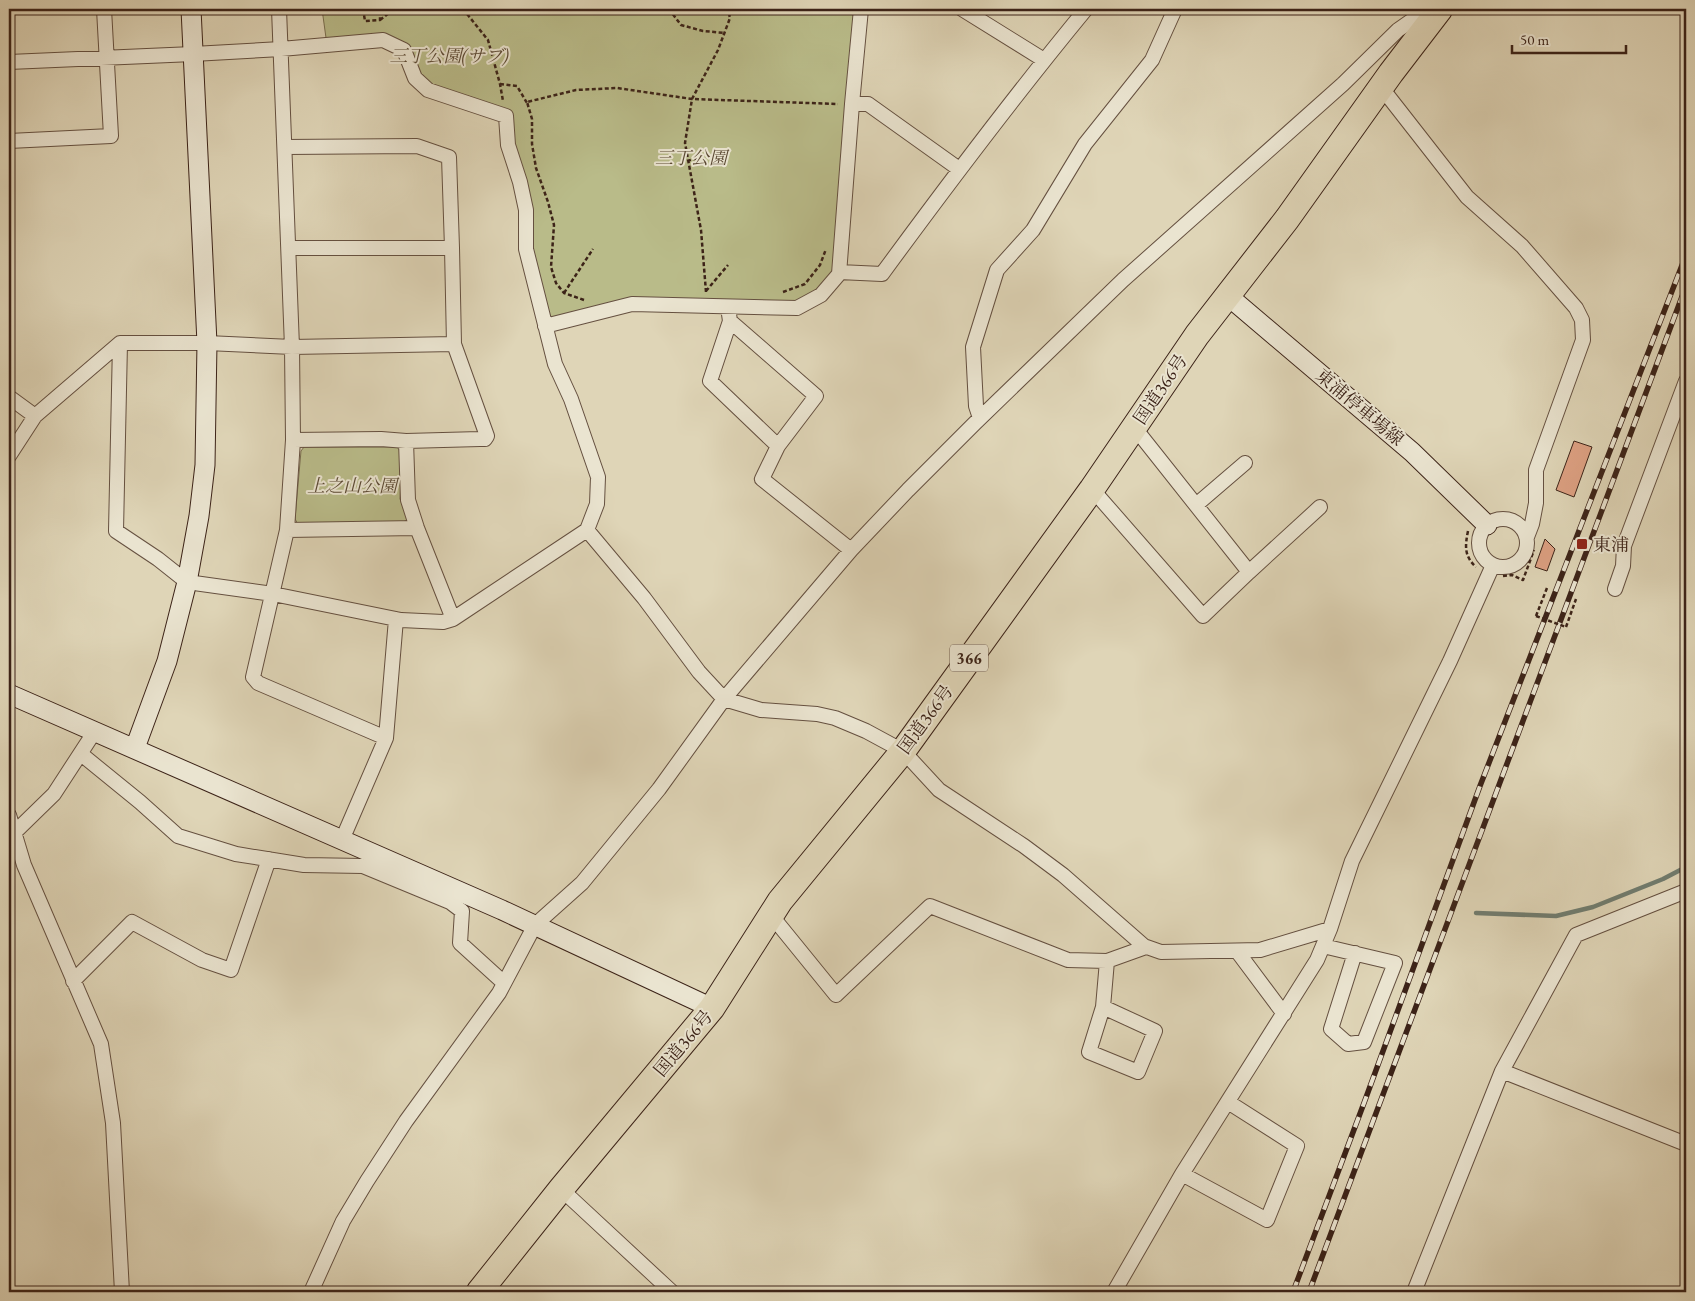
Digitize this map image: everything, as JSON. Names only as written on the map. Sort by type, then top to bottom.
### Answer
[{"type":"highway","name":"国道366号","points":[[479,1292],[712,1008],[780,901],[903,751],[1092,489],[1197,335],[1287,219],[1381,87],[1440,9]]},
{"type":"street","points":[[9,141],[111,136],[104,9]]},
{"type":"street","points":[[135,748],[167,661],[187,582],[199,516],[205,465],[207,343],[191,9]]},
{"type":"street","points":[[279,9],[289,248],[293,440],[287,530],[253,677],[258,683],[386,738]]},
{"type":"street","points":[[545,326],[632,304],[797,308],[821,295],[839,272],[845,104],[861,9]]},
{"type":"street","points":[[962,9],[1044,60]]},
{"type":"street","points":[[839,272],[882,274],[959,169],[1086,9]]},
{"type":"street","points":[[980,418],[976,406],[973,347],[997,270],[1033,230],[1085,144],[1152,60],[1176,9]]},
{"type":"street","points":[[311,1292],[343,1221],[367,1181],[406,1121],[498,993],[535,925],[582,883],[660,789],[724,699],[852,550],[908,490],[980,418],[1123,280],[1343,84],[1398,30],[1428,9]]},
{"type":"street","points":[[9,62],[281,49],[383,40],[404,50],[415,78],[428,90],[506,116],[508,145],[520,182],[526,210],[526,249],[555,364],[571,399],[598,477],[597,504],[587,530],[453,619],[443,622],[396,619],[273,594],[187,582],[158,559],[116,531],[120,343]]},
{"type":"street","points":[[1114,1292],[1182,1174],[1317,960],[1330,930],[1352,861],[1491,571],[1499,567],[1508,567],[1516,564],[1526,552],[1531,541],[1532,524],[1536,508],[1536,470],[1583,340],[1582,320],[1576,308],[1522,246],[1467,197],[1381,87]]},
{"type":"street","points":[[845,104],[868,104],[959,169]]},
{"type":"street","points":[[285,147],[417,146],[449,157],[454,344],[487,436],[480,439],[406,441],[381,439],[293,440]]},
{"type":"street","points":[[289,248],[452,248]]},
{"type":"street","name":"東浦停車場線","points":[[1227,295],[1412,452],[1487,525]]},
{"type":"street","points":[[728,307],[730,321],[710,381],[778,446]]},
{"type":"street","points":[[730,321],[816,396],[778,446],[762,479],[852,550]]},
{"type":"street","points":[[9,456],[35,416],[120,343],[207,343],[292,347],[454,344]]},
{"type":"street","points":[[1615,589],[1623,566],[1624,546],[1686,381]]},
{"type":"street","points":[[9,397],[35,416]]},
{"type":"street","points":[[1134,427],[1249,572]]},
{"type":"street","points":[[406,441],[408,500],[453,619]]},
{"type":"street","points":[[1196,505],[1246,463]]},
{"type":"street","points":[[1092,489],[1203,616],[1320,507]]},
{"type":"street","points":[[1491,571],[1480,552],[1478,544],[1480,536],[1487,525],[1504,518],[1512,520],[1519,524],[1531,541]]},
{"type":"street","points":[[287,530],[417,528]]},
{"type":"street","points":[[587,530],[644,598],[699,672],[724,699],[761,710],[817,714],[835,718],[866,731],[903,751],[939,790],[1063,874],[1146,947],[1162,952],[1237,952],[1260,950],[1330,930]]},
{"type":"street","points":[[342,840],[386,738],[396,619]]},
{"type":"street","points":[[9,694],[535,925],[712,1008]]},
{"type":"street","points":[[14,833],[54,794],[95,731]]},
{"type":"street","points":[[80,754],[140,802],[178,836],[236,854],[304,865],[363,866],[450,902],[462,911],[460,943],[504,983]]},
{"type":"street","points":[[9,815],[24,865],[101,1044],[114,1123],[122,1292]]},
{"type":"street","points":[[73,981],[132,922],[202,960],[231,970],[269,859]]},
{"type":"street","points":[[1414,1292],[1502,1071],[1576,935],[1686,891]]},
{"type":"street","points":[[771,915],[836,995],[930,906],[1068,960],[1107,961],[1146,947]]},
{"type":"street","points":[[1324,946],[1355,953],[1395,963],[1364,1042],[1348,1044],[1330,1030],[1355,953]]},
{"type":"street","points":[[1237,952],[1284,1014]]},
{"type":"street","points":[[1103,1007],[1155,1031],[1138,1072],[1089,1052],[1103,1007],[1107,961]]},
{"type":"street","points":[[1502,1071],[1686,1144]]},
{"type":"street","points":[[1182,1174],[1267,1220],[1297,1146],[1228,1102]]},
{"type":"street","points":[[561,1190],[672,1292]]},
{"type":"path","points":[[363,9],[365,21],[380,20],[394,9]]},
{"type":"path","points":[[380,9],[380,20]]},
{"type":"path","points":[[462,9],[488,40],[500,84],[506,116]]},
{"type":"path","points":[[668,9],[680,25],[704,31],[724,33]]},
{"type":"path","points":[[706,306],[700,230],[685,142],[692,99],[718,50],[730,18],[728,9]]},
{"type":"path","points":[[500,84],[517,86],[527,102],[532,119],[532,144],[536,168],[554,225],[551,267],[556,283],[564,294],[582,301],[590,299]]},
{"type":"path","points":[[527,102],[576,90],[617,88],[692,99],[845,104]]},
{"type":"path","points":[[838,113],[845,104]]},
{"type":"path","points":[[687,161],[715,153]]},
{"type":"path","points":[[777,294],[805,284],[820,265],[826,248]]},
{"type":"path","points":[[564,294],[593,249]]},
{"type":"path","points":[[706,291],[728,265]]},
{"type":"path","points":[[697,291],[715,292]]},
{"type":"path","points":[[1468,506],[1469,529],[1466,552],[1471,562],[1491,571],[1512,575],[1522,580],[1531,541]]},
{"type":"path","points":[[1547,588],[1536,616],[1566,627],[1576,599]]},
{"type":"green space","name":"三丁公園","points":[[322,9],[861,9],[839,272],[797,308],[632,304],[545,326],[506,116],[428,90],[404,50],[383,40],[327,45]]},
{"type":"green space","name":"上之山公園","points":[[304,447],[397,447],[402,453],[400,499],[408,519],[403,522],[298,524],[295,519],[301,451]]},
{"type":"building","points":[[1574,441],[1592,447],[1574,497],[1556,490]]},
{"type":"building","name":"東浦","points":[[1545,539],[1555,549],[1547,571],[1535,567]]},
{"type":"waterway","points":[[1476,913],[1556,916],[1593,907],[1663,879],[1686,867]]},
{"type":"railway","points":[[1293,1292],[1480,786],[1686,255]]},
{"type":"railway","points":[[1309,1292],[1686,286]]},
{"type":"place","name":"東浦","points":[[1582,544]]},
{"type":"park label","name":"三丁公園(サブ)","points":[[449,55]]}]
